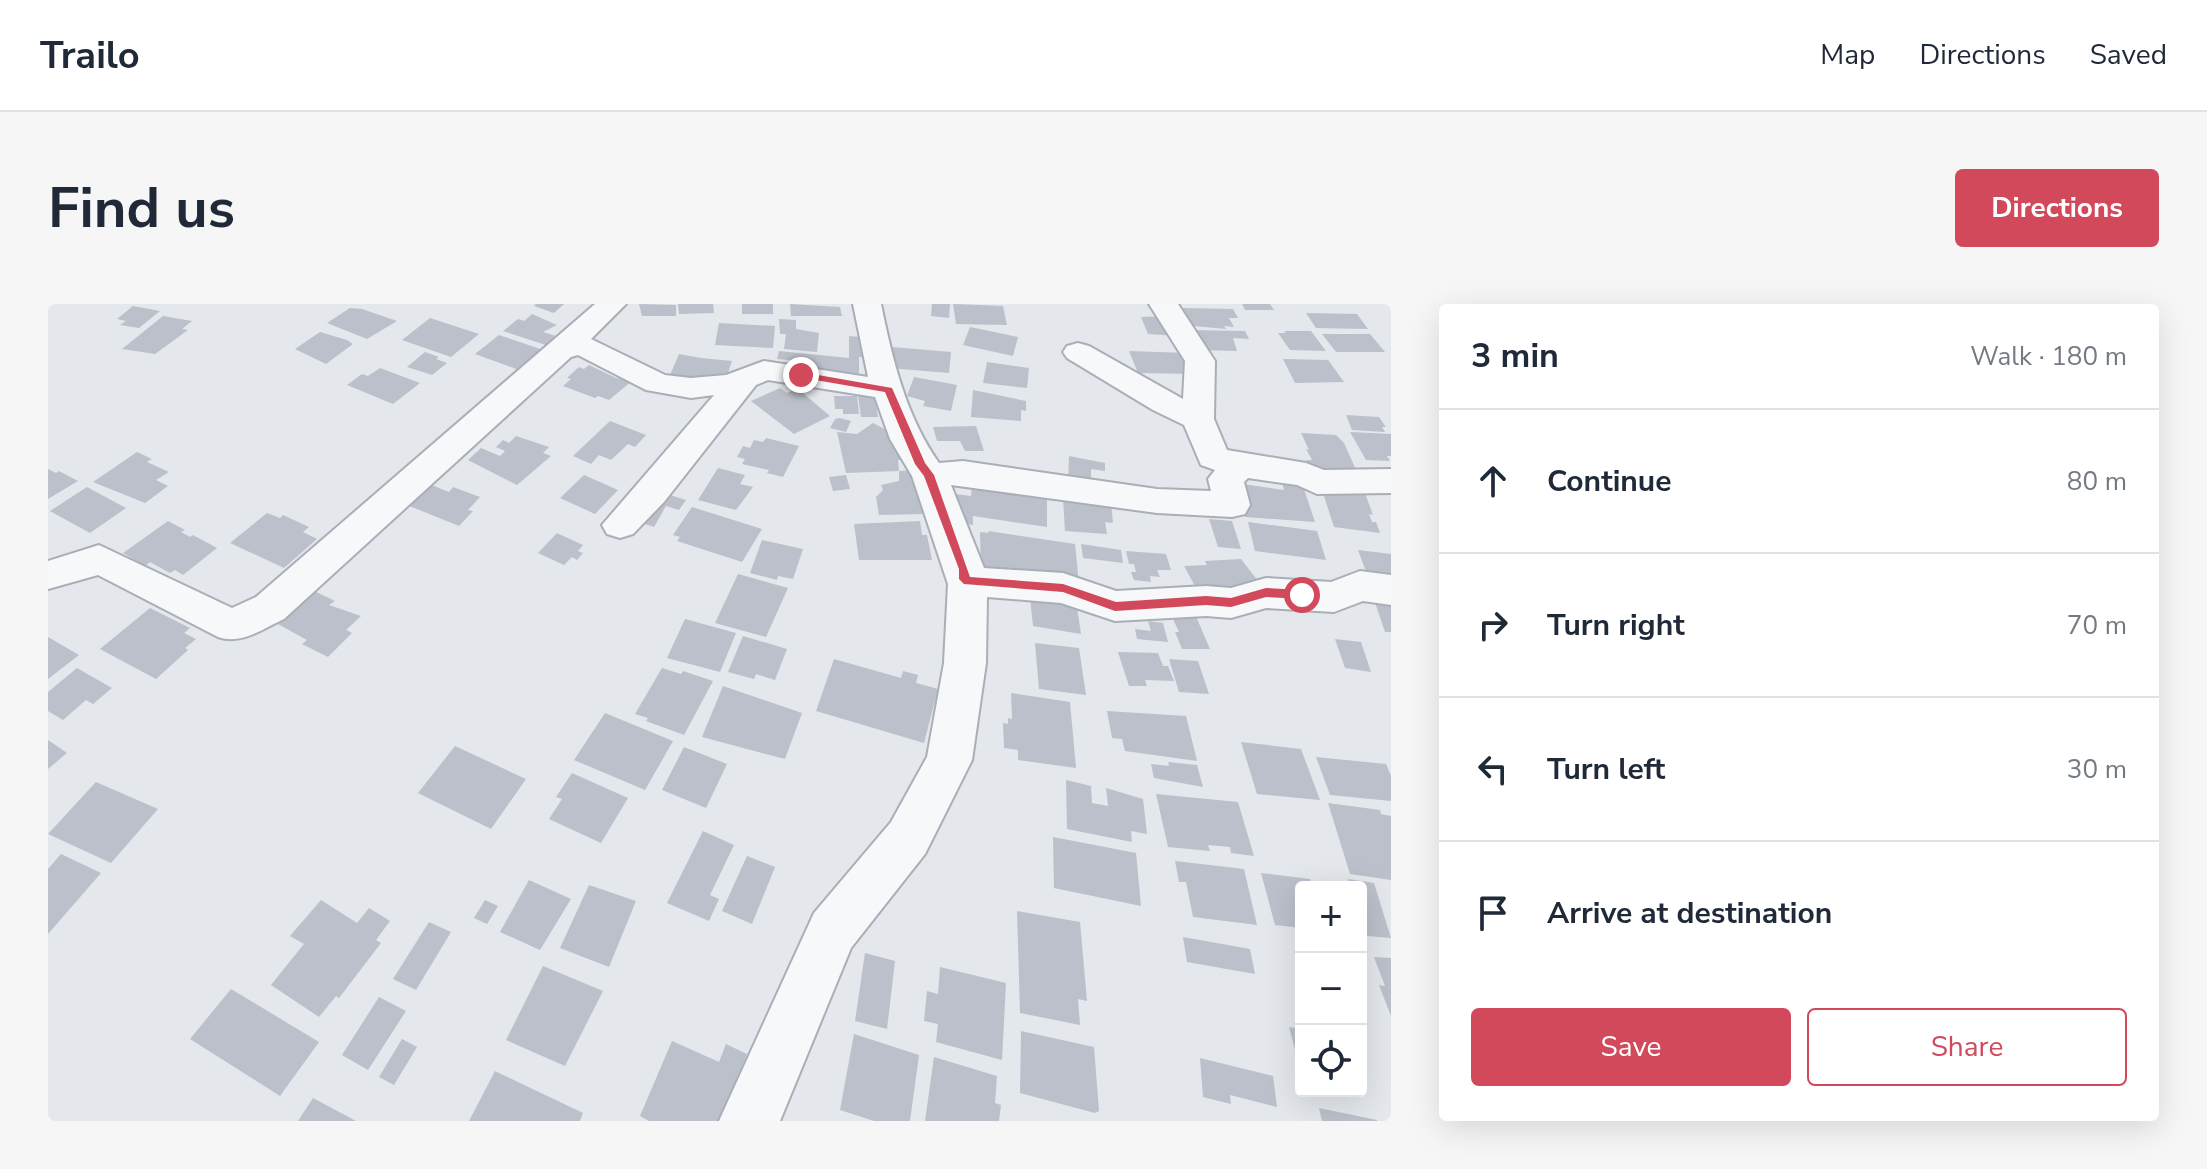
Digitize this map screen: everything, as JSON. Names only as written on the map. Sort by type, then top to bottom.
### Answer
[{"type":"street","points":[[48,575],[70,571],[99,559],[232,626],[270,608],[612,304]]},
{"type":"street","points":[[749,1121],[786,1043],[832,931],[908,838],[949,760],[965,663],[968,581],[965,579],[965,569],[929,475],[921,464],[888,390],[867,304]]},
{"type":"street","points":[[1163,304],[1200,361],[1198,419],[1213,457],[1241,466],[1306,475],[1317,482],[1391,481]]},
{"type":"street","points":[[562,350],[577,346],[591,348],[657,383],[691,388],[732,384],[764,370],[888,390]]},
{"type":"street","points":[[1078,352],[1164,403],[1198,419]]},
{"type":"street","points":[[620,525],[661,481],[745,378]]},
{"type":"street","points":[[929,475],[963,473],[1157,501],[1232,505],[1226,479],[1241,466]]},
{"type":"street","points":[[968,581],[1063,588],[1115,606],[1206,601],[1231,603],[1266,593],[1334,597],[1360,586],[1391,590]]},
{"type":"building","points":[[564,304],[554,313],[534,306]]},
{"type":"building","points":[[639,304],[676,305],[676,316],[642,316]]},
{"type":"building","points":[[678,304],[713,304],[714,313],[679,314]]},
{"type":"building","points":[[742,304],[773,304],[773,314],[742,314]]},
{"type":"building","points":[[790,304],[840,307],[842,316],[791,316]]},
{"type":"building","points":[[932,304],[950,304],[949,318],[931,316]]},
{"type":"building","points":[[953,304],[1003,306],[1007,325],[956,324]]},
{"type":"building","points":[[1242,304],[1270,304],[1274,310],[1245,310]]},
{"type":"building","points":[[133,306],[160,311],[139,328],[120,325],[126,321],[117,319]]},
{"type":"building","points":[[350,308],[397,321],[367,339],[327,323]]},
{"type":"building","points":[[1183,308],[1233,309],[1238,318],[1229,318],[1234,327],[1224,326],[1226,329],[1193,326]]},
{"type":"building","points":[[1306,313],[1357,314],[1368,329],[1316,328]]},
{"type":"building","points":[[532,314],[557,325],[543,332],[559,337],[549,346],[503,331],[518,319],[524,321]]},
{"type":"building","points":[[163,316],[192,321],[182,329],[188,330],[155,354],[122,349]]},
{"type":"building","points":[[1171,316],[1179,336],[1148,334],[1141,317]]},
{"type":"building","points":[[430,318],[479,334],[451,357],[402,340]]},
{"type":"building","points":[[779,319],[796,320],[796,329],[819,333],[817,352],[784,349],[786,334],[780,334]]},
{"type":"building","points":[[719,323],[775,326],[773,348],[715,345]]},
{"type":"building","points":[[970,327],[1018,337],[1013,356],[963,345]]},
{"type":"building","points":[[1188,330],[1245,331],[1249,339],[1233,338],[1237,351],[1198,350]]},
{"type":"building","points":[[1284,331],[1311,331],[1326,351],[1290,350],[1278,333],[1286,333]]},
{"type":"building","points":[[320,332],[353,344],[326,364],[295,349]]},
{"type":"building","points":[[1322,334],[1370,334],[1385,352],[1336,352]]},
{"type":"building","points":[[499,335],[546,351],[522,371],[475,354]]},
{"type":"building","points":[[849,336],[860,337],[862,357],[859,357],[859,378],[799,369],[800,361],[777,359],[779,351],[849,358]]},
{"type":"building","points":[[892,347],[951,352],[949,373],[889,368]]},
{"type":"building","points":[[1129,351],[1187,353],[1197,374],[1138,373]]},
{"type":"building","points":[[425,352],[447,363],[432,375],[407,367]]},
{"type":"building","points":[[679,354],[732,361],[722,380],[670,375]]},
{"type":"building","points":[[1283,359],[1328,360],[1344,382],[1295,383]]},
{"type":"building","points":[[987,362],[1029,368],[1027,388],[983,383]]},
{"type":"building","points":[[589,365],[616,378],[632,381],[609,400],[563,386],[579,367],[584,369]]},
{"type":"building","points":[[380,368],[420,383],[393,404],[347,385],[362,374],[368,376]]},
{"type":"building","points":[[914,377],[957,385],[951,411],[923,406],[925,401],[907,396]]},
{"type":"building","points":[[780,388],[787,393],[797,388],[830,416],[794,434],[751,401]]},
{"type":"building","points":[[973,390],[1026,401],[1026,411],[1021,410],[1021,421],[971,417]]},
{"type":"building","points":[[858,395],[875,395],[878,417],[861,417]]},
{"type":"building","points":[[834,396],[857,396],[859,414],[843,414],[843,409],[835,409]]},
{"type":"building","points":[[1346,415],[1379,417],[1386,427],[1382,427],[1385,432],[1352,430]]},
{"type":"building","points":[[835,419],[851,421],[846,432],[830,428]]},
{"type":"building","points":[[610,421],[646,435],[635,447],[628,444],[611,460],[599,455],[591,464],[573,456]]},
{"type":"building","points":[[873,423],[892,433],[908,460],[898,460],[899,471],[846,473],[837,432],[857,434]]},
{"type":"building","points":[[976,426],[984,451],[965,451],[960,441],[937,441],[933,427]]},
{"type":"building","points":[[1350,432],[1391,434],[1391,456],[1387,456],[1390,461],[1366,460]]},
{"type":"building","points":[[1301,433],[1336,435],[1344,443],[1357,472],[1310,469],[1306,460],[1312,460]]},
{"type":"building","points":[[516,436],[549,447],[543,453],[551,456],[517,485],[468,460],[481,448],[500,456],[505,451],[496,447],[503,440],[509,443]]},
{"type":"building","points":[[766,438],[799,446],[783,477],[767,473],[769,470],[742,464],[745,459],[737,457],[743,446],[750,448],[754,440],[763,442]]},
{"type":"building","points":[[137,452],[152,459],[147,462],[169,472],[156,480],[168,486],[145,503],[93,482]]},
{"type":"building","points":[[1069,456],[1105,463],[1105,471],[1091,469],[1091,486],[1068,482]]},
{"type":"building","points":[[718,468],[745,475],[740,484],[753,487],[736,510],[698,500]]},
{"type":"building","points":[[48,469],[56,473],[59,471],[78,481],[48,499]]},
{"type":"building","points":[[914,470],[926,514],[879,515],[876,497],[883,490],[881,485],[899,481],[899,471]]},
{"type":"building","points":[[584,475],[618,490],[595,514],[560,498]]},
{"type":"building","points":[[846,475],[850,489],[833,491],[829,477]]},
{"type":"building","points":[[1236,483],[1284,490],[1282,483],[1303,486],[1315,522],[1245,517]]},
{"type":"building","points":[[429,484],[449,492],[453,487],[480,497],[468,510],[473,511],[459,526],[407,505]]},
{"type":"building","points":[[972,486],[1047,498],[1047,527],[973,516],[973,525],[950,521],[948,493],[971,496]]},
{"type":"building","points":[[87,487],[126,508],[90,533],[50,511]]},
{"type":"building","points":[[1321,487],[1365,493],[1373,515],[1369,514],[1372,522],[1376,522],[1380,533],[1334,527]]},
{"type":"building","points":[[660,492],[686,500],[679,510],[666,506],[654,527],[636,521]]},
{"type":"building","points":[[1063,498],[1111,502],[1113,523],[1105,522],[1107,534],[1065,531]]},
{"type":"building","points":[[692,507],[762,529],[742,562],[677,541],[680,537],[673,535]]},
{"type":"building","points":[[267,513],[280,518],[283,515],[309,527],[303,532],[317,539],[284,568],[230,543]]},
{"type":"building","points":[[1209,519],[1232,521],[1241,549],[1218,547]]},
{"type":"building","points":[[168,521],[185,530],[181,532],[190,537],[193,535],[217,548],[183,575],[175,570],[170,573],[150,562],[145,566],[123,553]]},
{"type":"building","points":[[920,521],[922,535],[927,535],[932,560],[859,560],[854,524]]},
{"type":"building","points":[[1248,522],[1317,531],[1326,560],[1255,551]]},
{"type":"building","points":[[980,532],[1075,544],[1079,584],[981,571]]},
{"type":"building","points":[[557,533],[583,545],[578,551],[583,553],[577,560],[572,557],[564,565],[538,553]]},
{"type":"building","points":[[762,540],[803,549],[793,579],[778,576],[777,580],[750,573]]},
{"type":"building","points":[[1081,544],[1121,550],[1123,563],[1083,558]]},
{"type":"building","points":[[1358,550],[1391,554],[1391,588],[1371,585]]},
{"type":"building","points":[[1126,551],[1166,554],[1171,570],[1157,570],[1160,577],[1150,576],[1151,582],[1134,580],[1131,572],[1136,572],[1134,564],[1129,564]]},
{"type":"building","points":[[1241,559],[1261,585],[1200,595],[1184,566],[1207,565],[1205,561]]},
{"type":"building","points":[[738,574],[788,588],[766,637],[715,623]]},
{"type":"building","points":[[1370,588],[1391,591],[1391,632],[1385,632]]},
{"type":"building","points":[[1029,589],[1041,590],[1042,602],[1055,603],[1053,591],[1075,594],[1081,634],[1033,626]]},
{"type":"building","points":[[312,590],[335,601],[329,605],[361,616],[346,630],[352,633],[328,657],[302,644],[307,640],[276,623]]},
{"type":"building","points":[[1167,606],[1192,607],[1210,649],[1182,649],[1175,632],[1179,632]]},
{"type":"building","points":[[150,608],[190,628],[184,633],[196,639],[156,679],[100,649]]},
{"type":"building","points":[[685,619],[736,633],[720,672],[667,658]]},
{"type":"building","points":[[1148,621],[1163,623],[1168,642],[1137,639],[1135,629],[1151,631]]},
{"type":"building","points":[[743,636],[787,649],[775,680],[756,674],[754,679],[728,672]]},
{"type":"building","points":[[48,637],[79,655],[48,679]]},
{"type":"building","points":[[1335,639],[1361,642],[1371,672],[1345,668]]},
{"type":"building","points":[[1035,643],[1079,648],[1086,695],[1039,689]]},
{"type":"building","points":[[1118,652],[1158,653],[1174,681],[1145,680],[1147,686],[1129,686]]},
{"type":"building","points":[[834,659],[901,678],[903,671],[918,675],[916,683],[938,689],[924,743],[816,711]]},
{"type":"building","points":[[1169,659],[1198,661],[1209,694],[1179,692]]},
{"type":"building","points":[[77,668],[112,688],[93,704],[86,700],[63,720],[48,711],[48,692]]},
{"type":"building","points":[[662,668],[713,681],[684,735],[635,714]]},
{"type":"building","points":[[723,686],[802,713],[785,759],[702,737]]},
{"type":"building","points":[[1011,693],[1070,702],[1076,768],[1018,760],[1018,750],[1004,748],[1003,723],[1008,724],[1008,718],[1012,719]]},
{"type":"building","points":[[1107,711],[1186,716],[1197,761],[1125,751],[1122,739],[1112,738]]},
{"type":"building","points":[[605,713],[673,741],[645,790],[574,760]]},
{"type":"building","points":[[48,740],[67,753],[48,769]]},
{"type":"building","points":[[1241,742],[1301,749],[1320,800],[1257,794]]},
{"type":"building","points":[[455,746],[526,779],[491,829],[418,793]]},
{"type":"building","points":[[684,747],[727,764],[706,808],[662,790]]},
{"type":"building","points":[[1316,757],[1386,764],[1391,776],[1391,801],[1330,795]]},
{"type":"building","points":[[1168,762],[1197,765],[1203,787],[1154,778],[1151,764],[1169,766]]},
{"type":"building","points":[[572,773],[628,798],[601,843],[549,819],[562,799],[556,797]]},
{"type":"building","points":[[1066,780],[1091,786],[1092,803],[1108,806],[1106,788],[1143,799],[1147,834],[1131,831],[1132,842],[1067,829]]},
{"type":"building","points":[[96,782],[158,809],[111,863],[48,834]]},
{"type":"building","points":[[1156,794],[1238,802],[1254,856],[1231,853],[1230,847],[1208,845],[1210,851],[1168,847]]},
{"type":"building","points":[[1328,803],[1380,810],[1381,814],[1391,816],[1391,880],[1350,874]]},
{"type":"building","points":[[703,831],[734,845],[710,895],[719,899],[709,921],[667,903]]},
{"type":"building","points":[[1053,837],[1136,853],[1141,906],[1054,888]]},
{"type":"building","points":[[61,854],[101,873],[48,934],[48,869]]},
{"type":"building","points":[[747,856],[775,867],[752,924],[722,911]]},
{"type":"building","points":[[1175,861],[1244,869],[1257,925],[1193,917],[1186,882],[1179,882]]},
{"type":"building","points":[[1261,873],[1310,879],[1295,881],[1295,927],[1275,925]]},
{"type":"building","points":[[529,880],[571,899],[540,950],[500,932]]},
{"type":"building","points":[[1367,882],[1374,883],[1391,938],[1367,936]]},
{"type":"building","points":[[589,885],[636,901],[609,967],[560,948]]},
{"type":"building","points":[[321,900],[357,923],[369,908],[390,921],[376,940],[381,943],[339,998],[336,996],[319,1017],[271,985],[304,944],[290,936]]},
{"type":"building","points":[[485,900],[498,906],[487,924],[474,918]]},
{"type":"building","points":[[1017,911],[1080,922],[1087,1001],[1078,999],[1080,1025],[1020,1013]]},
{"type":"building","points":[[429,922],[451,932],[416,990],[393,979]]},
{"type":"building","points":[[1183,937],[1250,949],[1255,974],[1187,962]]},
{"type":"building","points":[[865,953],[895,961],[887,1029],[855,1021]]},
{"type":"building","points":[[1374,957],[1391,958],[1391,1016],[1379,985],[1385,986]]},
{"type":"building","points":[[543,966],[603,991],[565,1066],[506,1040]]},
{"type":"building","points":[[940,967],[1006,983],[1002,1060],[936,1042],[938,1024],[924,1021],[927,991],[938,994]]},
{"type":"building","points":[[231,989],[319,1042],[280,1096],[190,1039]]},
{"type":"building","points":[[379,997],[406,1011],[368,1070],[342,1055]]},
{"type":"building","points":[[1289,1027],[1295,1028],[1295,1050]]},
{"type":"building","points":[[1021,1031],[1094,1047],[1099,1111],[1095,1113],[1020,1093]]},
{"type":"building","points":[[854,1034],[919,1055],[910,1121],[874,1121],[840,1110]]},
{"type":"building","points":[[402,1039],[417,1047],[394,1085],[379,1077]]},
{"type":"building","points":[[672,1041],[719,1062],[726,1044],[747,1054],[722,1121],[649,1121],[640,1116]]},
{"type":"building","points":[[934,1057],[997,1076],[995,1103],[1001,1105],[999,1121],[925,1121]]},
{"type":"building","points":[[1200,1058],[1273,1076],[1277,1107],[1230,1095],[1231,1104],[1203,1097]]},
{"type":"building","points":[[495,1071],[583,1113],[580,1121],[469,1121]]},
{"type":"building","points":[[313,1098],[356,1121],[298,1121]]},
{"type":"building","points":[[1319,1108],[1377,1120],[1377,1121],[1322,1121]]},
{"type":"route","points":[[801,375],[888,390],[921,464],[929,475],[968,581],[1016,582],[1063,588],[1115,606],[1206,601],[1231,603],[1266,593],[1302,595]]}]
